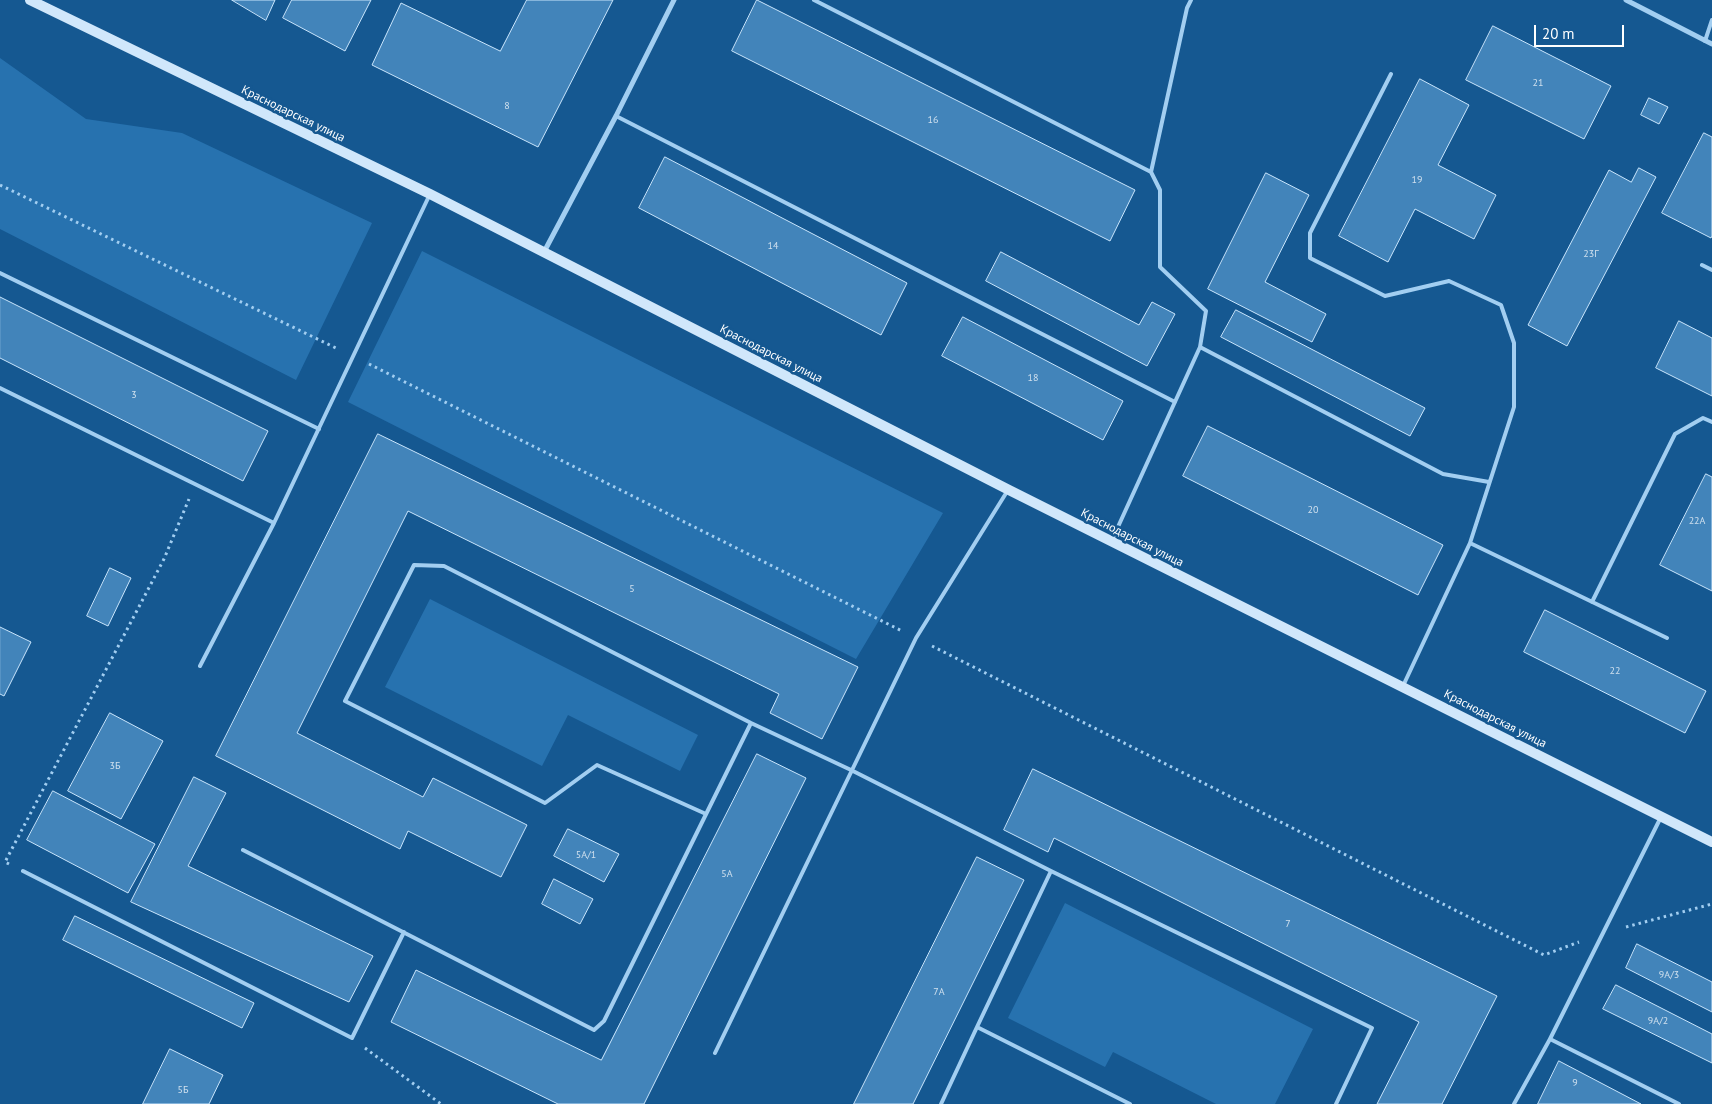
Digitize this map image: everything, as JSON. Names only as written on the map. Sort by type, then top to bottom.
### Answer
[{"type":"main road","name":"Краснодарская улица","points":[[30,0],[430,194],[1008,490],[1712,841]]},
{"type":"street","points":[[544,252],[616,116],[674,0]]},
{"type":"street","points":[[1626,0],[1712,44]]},
{"type":"lane","points":[[814,0],[1151,172],[1160,190],[1160,267],[1206,311],[1200,347],[1112,541]]},
{"type":"lane","points":[[1151,172],[1190,0]]},
{"type":"lane","points":[[1705,40],[1712,20]]},
{"type":"lane","points":[[1391,74],[1310,233],[1310,258],[1385,296],[1448,281],[1500,305],[1514,343],[1514,407],[1488,482],[1470,543],[1402,686]]},
{"type":"lane","points":[[616,116],[1175,402]]},
{"type":"lane","points":[[200,666],[274,523],[430,194]]},
{"type":"lane","points":[[1702,265],[1712,270]]},
{"type":"lane","points":[[0,273],[319,430]]},
{"type":"lane","points":[[1200,347],[1443,474],[1488,482]]},
{"type":"lane","points":[[0,388],[274,523]]},
{"type":"lane","points":[[1592,602],[1675,434],[1703,418],[1712,422]]},
{"type":"lane","points":[[715,1053],[916,638],[1008,490]]},
{"type":"lane","points":[[1470,543],[1667,638]]},
{"type":"lane","points":[[706,814],[597,765],[545,803],[345,701],[414,565],[444,566],[751,723],[851,770],[1372,1028],[1336,1104]]},
{"type":"lane","points":[[243,850],[594,1030],[604,1021],[751,723]]},
{"type":"lane","points":[[1514,1104],[1550,1039],[1662,816]]},
{"type":"lane","points":[[23,870],[352,1038],[404,932]]},
{"type":"lane","points":[[941,1104],[1052,871]]},
{"type":"lane","points":[[977,1027],[1130,1104]]},
{"type":"lane","points":[[1550,1039],[1679,1104]]},
{"type":"path","points":[[0,185],[353,356],[1544,955],[1604,932],[1712,904]]},
{"type":"path","points":[[23,870],[5,862],[164,559],[194,485]]},
{"type":"path","points":[[352,1038],[441,1104]]},
{"type":"shaded area","points":[[0,58],[86,119],[182,133],[372,223],[296,380],[0,229]]},
{"type":"shaded area","points":[[422,251],[943,513],[856,659],[348,402]]},
{"type":"shaded area","points":[[430,599],[698,735],[680,771],[568,715],[542,766],[385,687]]},
{"type":"shaded area","points":[[1065,903],[1313,1029],[1275,1104],[1216,1104],[1113,1052],[1105,1067],[1008,1018]]},
{"type":"building","points":[[232,0],[275,0],[266,20]]},
{"type":"building","points":[[292,0],[371,0],[345,51],[283,18]]},
{"type":"building","points":[[527,0],[613,0],[538,147],[372,65],[401,3],[500,51]]},
{"type":"building","points":[[757,0],[1135,190],[1110,241],[732,51]]},
{"type":"building","points":[[1493,26],[1611,86],[1584,139],[1466,80]]},
{"type":"building","points":[[1420,79],[1469,105],[1438,165],[1496,195],[1474,239],[1415,209],[1388,262],[1339,236]]},
{"type":"building","points":[[1649,98],[1668,107],[1659,124],[1641,115]]},
{"type":"building","points":[[1704,133],[1712,137],[1711,238],[1662,213]]},
{"type":"building","points":[[665,157],[907,283],[881,335],[639,208]]},
{"type":"building","points":[[1639,168],[1656,177],[1567,346],[1528,325],[1609,170],[1631,182]]},
{"type":"building","points":[[1266,173],[1309,195],[1265,282],[1326,314],[1312,342],[1208,289]]},
{"type":"building","points":[[1001,252],[1139,325],[1152,302],[1175,314],[1147,366],[986,281]]},
{"type":"building","points":[[0,297],[268,431],[243,481],[0,358]]},
{"type":"building","points":[[1236,310],[1425,408],[1410,436],[1221,337]]},
{"type":"building","points":[[963,317],[1123,401],[1103,440],[942,356]]},
{"type":"building","points":[[1679,321],[1712,338],[1712,396],[1656,368]]},
{"type":"building","points":[[1208,426],[1443,545],[1418,595],[1183,476]]},
{"type":"building","points":[[378,434],[858,667],[822,739],[770,713],[779,694],[408,511],[297,733],[423,797],[433,778],[527,825],[501,877],[408,831],[400,849],[216,756]]},
{"type":"building","points":[[1706,474],[1712,477],[1712,591],[1660,565]]},
{"type":"building","points":[[110,568],[131,578],[108,626],[87,616]]},
{"type":"building","points":[[1545,610],[1706,691],[1685,733],[1524,652]]},
{"type":"building","points":[[0,627],[31,642],[4,696],[0,694]]},
{"type":"building","points":[[110,713],[163,741],[121,819],[68,791]]},
{"type":"building","points":[[757,754],[806,778],[644,1104],[558,1104],[391,1022],[416,970],[601,1060]]},
{"type":"building","points":[[1033,769],[1497,996],[1442,1104],[1377,1104],[1419,1022],[1054,838],[1048,852],[1004,830]]},
{"type":"building","points":[[194,777],[226,793],[188,866],[373,956],[349,1002],[131,902]]},
{"type":"building","points":[[53,791],[155,844],[128,893],[27,840]]},
{"type":"building","points":[[568,829],[619,854],[604,882],[554,856]]},
{"type":"building","points":[[977,857],[1024,880],[913,1104],[854,1104]]},
{"type":"building","points":[[554,879],[593,899],[580,924],[542,904]]},
{"type":"building","points":[[75,916],[254,1003],[242,1028],[63,940]]},
{"type":"building","points":[[1637,944],[1712,982],[1712,1012],[1626,968]]},
{"type":"building","points":[[1616,985],[1712,1034],[1712,1063],[1603,1009]]},
{"type":"building","points":[[170,1049],[223,1075],[209,1104],[143,1104]]},
{"type":"building","points":[[1559,1061],[1641,1104],[1538,1104]]}]
